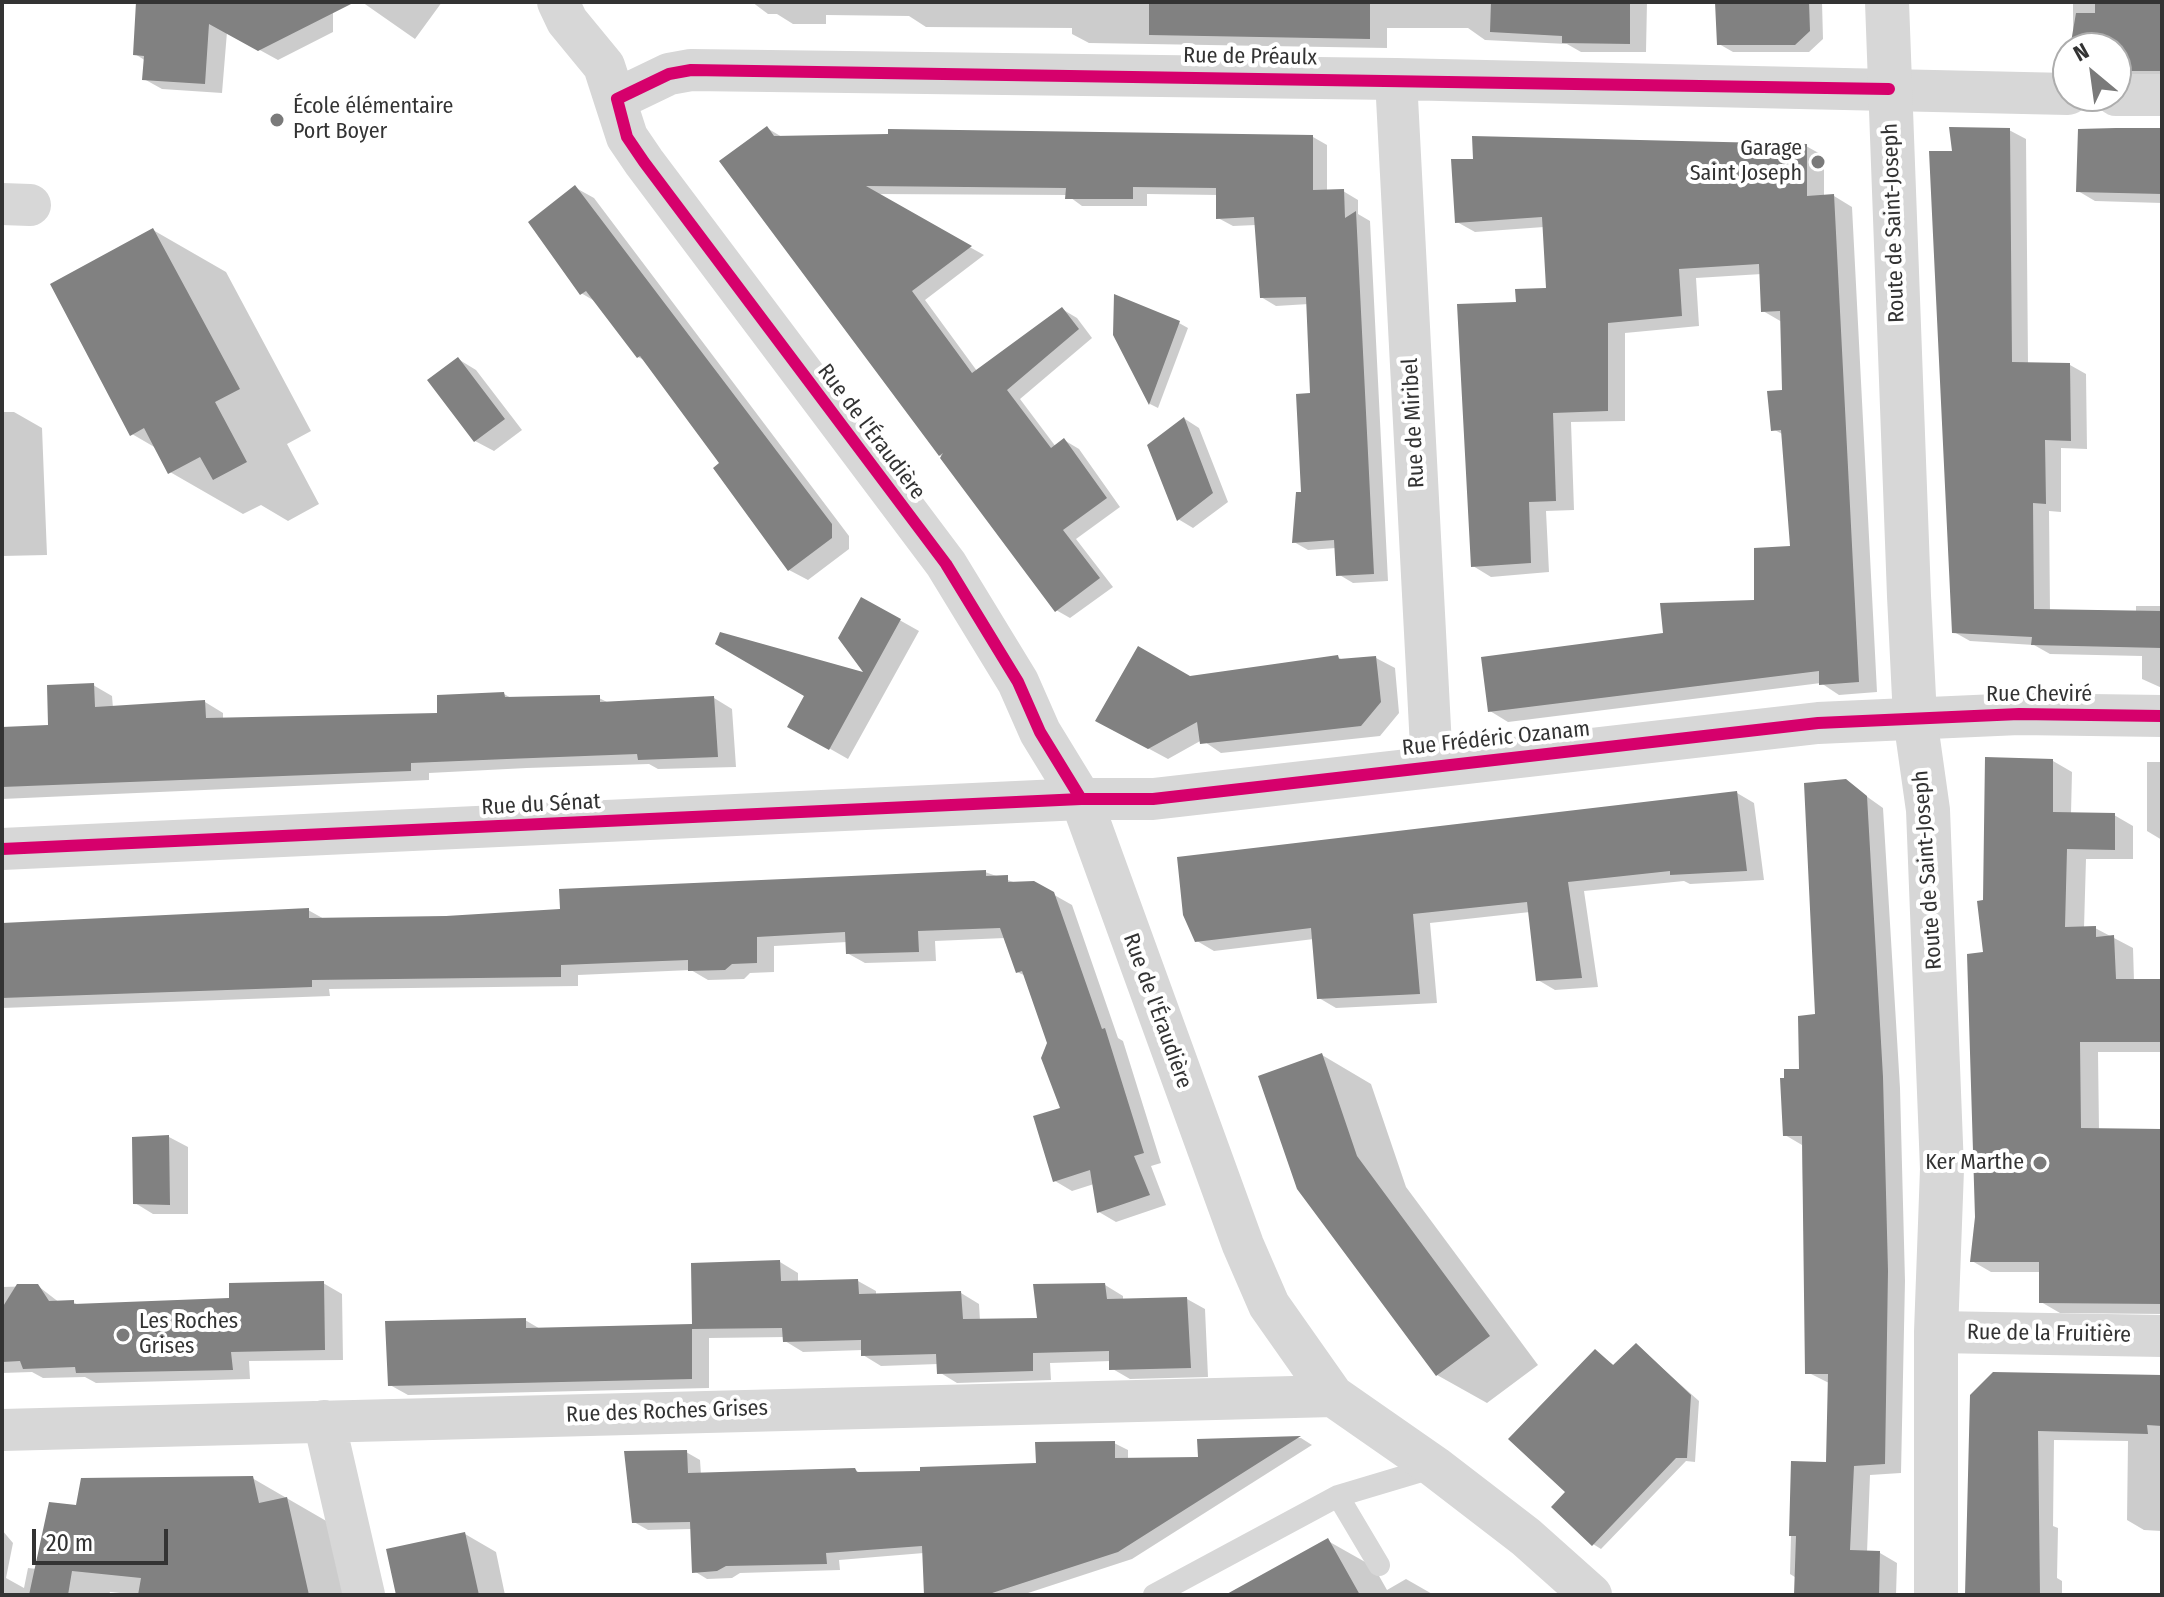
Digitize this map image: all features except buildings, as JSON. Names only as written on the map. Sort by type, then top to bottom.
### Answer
[{"type":"street","name":"Rue de l'Éraudière","points":[[558,2],[567,21],[604,66],[627,137],[946,564],[1018,682],[1040,732],[1081,799],[1243,1245],[1269,1305],[1333,1396],[1435,1467],[1547,1555],[1591,1595]]},
{"type":"street","name":"Route de Saint-Joseph","points":[[1887,2],[1915,718],[1928,810],[1942,1169],[1936,1332],[1936,1595]]},
{"type":"street","name":"Rue de Préaulx","points":[[617,99],[669,74],[691,70],[1396,79],[2052,94]]},
{"type":"street","name":"Rue de Miribel","points":[[1396,79],[1432,766]]},
{"type":"street","points":[[2132,95],[2162,95]]},
{"type":"street","name":"Rue Cheviré","points":[[1915,718],[2019,714],[2162,716]]},
{"type":"street","name":"Rue Frédéric Ozanam","points":[[1081,799],[1153,799],[1818,723],[1915,718]]},
{"type":"street","name":"Rue du Sénat","points":[[2,849],[1081,799]]},
{"type":"street","name":"Rue de la Fruitière","points":[[1936,1332],[2162,1336]]},
{"type":"street","name":"Rue des Roches Grises","points":[[3,1434],[324,1421],[1333,1396]]},
{"type":"street","points":[[324,1421],[364,1595]]},
{"type":"lane","points":[[1154,1595],[1338,1496],[1435,1467]]},
{"type":"lane","points":[[1338,1496],[1379,1565]]},
{"type":"cycle path","points":[[1081,799],[1040,732],[1018,682],[946,564],[644,162],[627,137],[617,99],[669,74],[691,70],[1889,89]]},
{"type":"cycle path","points":[[2,849],[1081,799],[1153,799],[1818,723],[2019,714],[2162,716]]},
{"type":"place","name":"École élémentaire Port Boyer","points":[[277,120]]},
{"type":"place","name":"Garage Saint Joseph","points":[[1818,162]]},
{"type":"place","name":"Ker Marthe","points":[[2040,1163]]},
{"type":"place","name":"Les Roches Grises","points":[[123,1335]]}]
